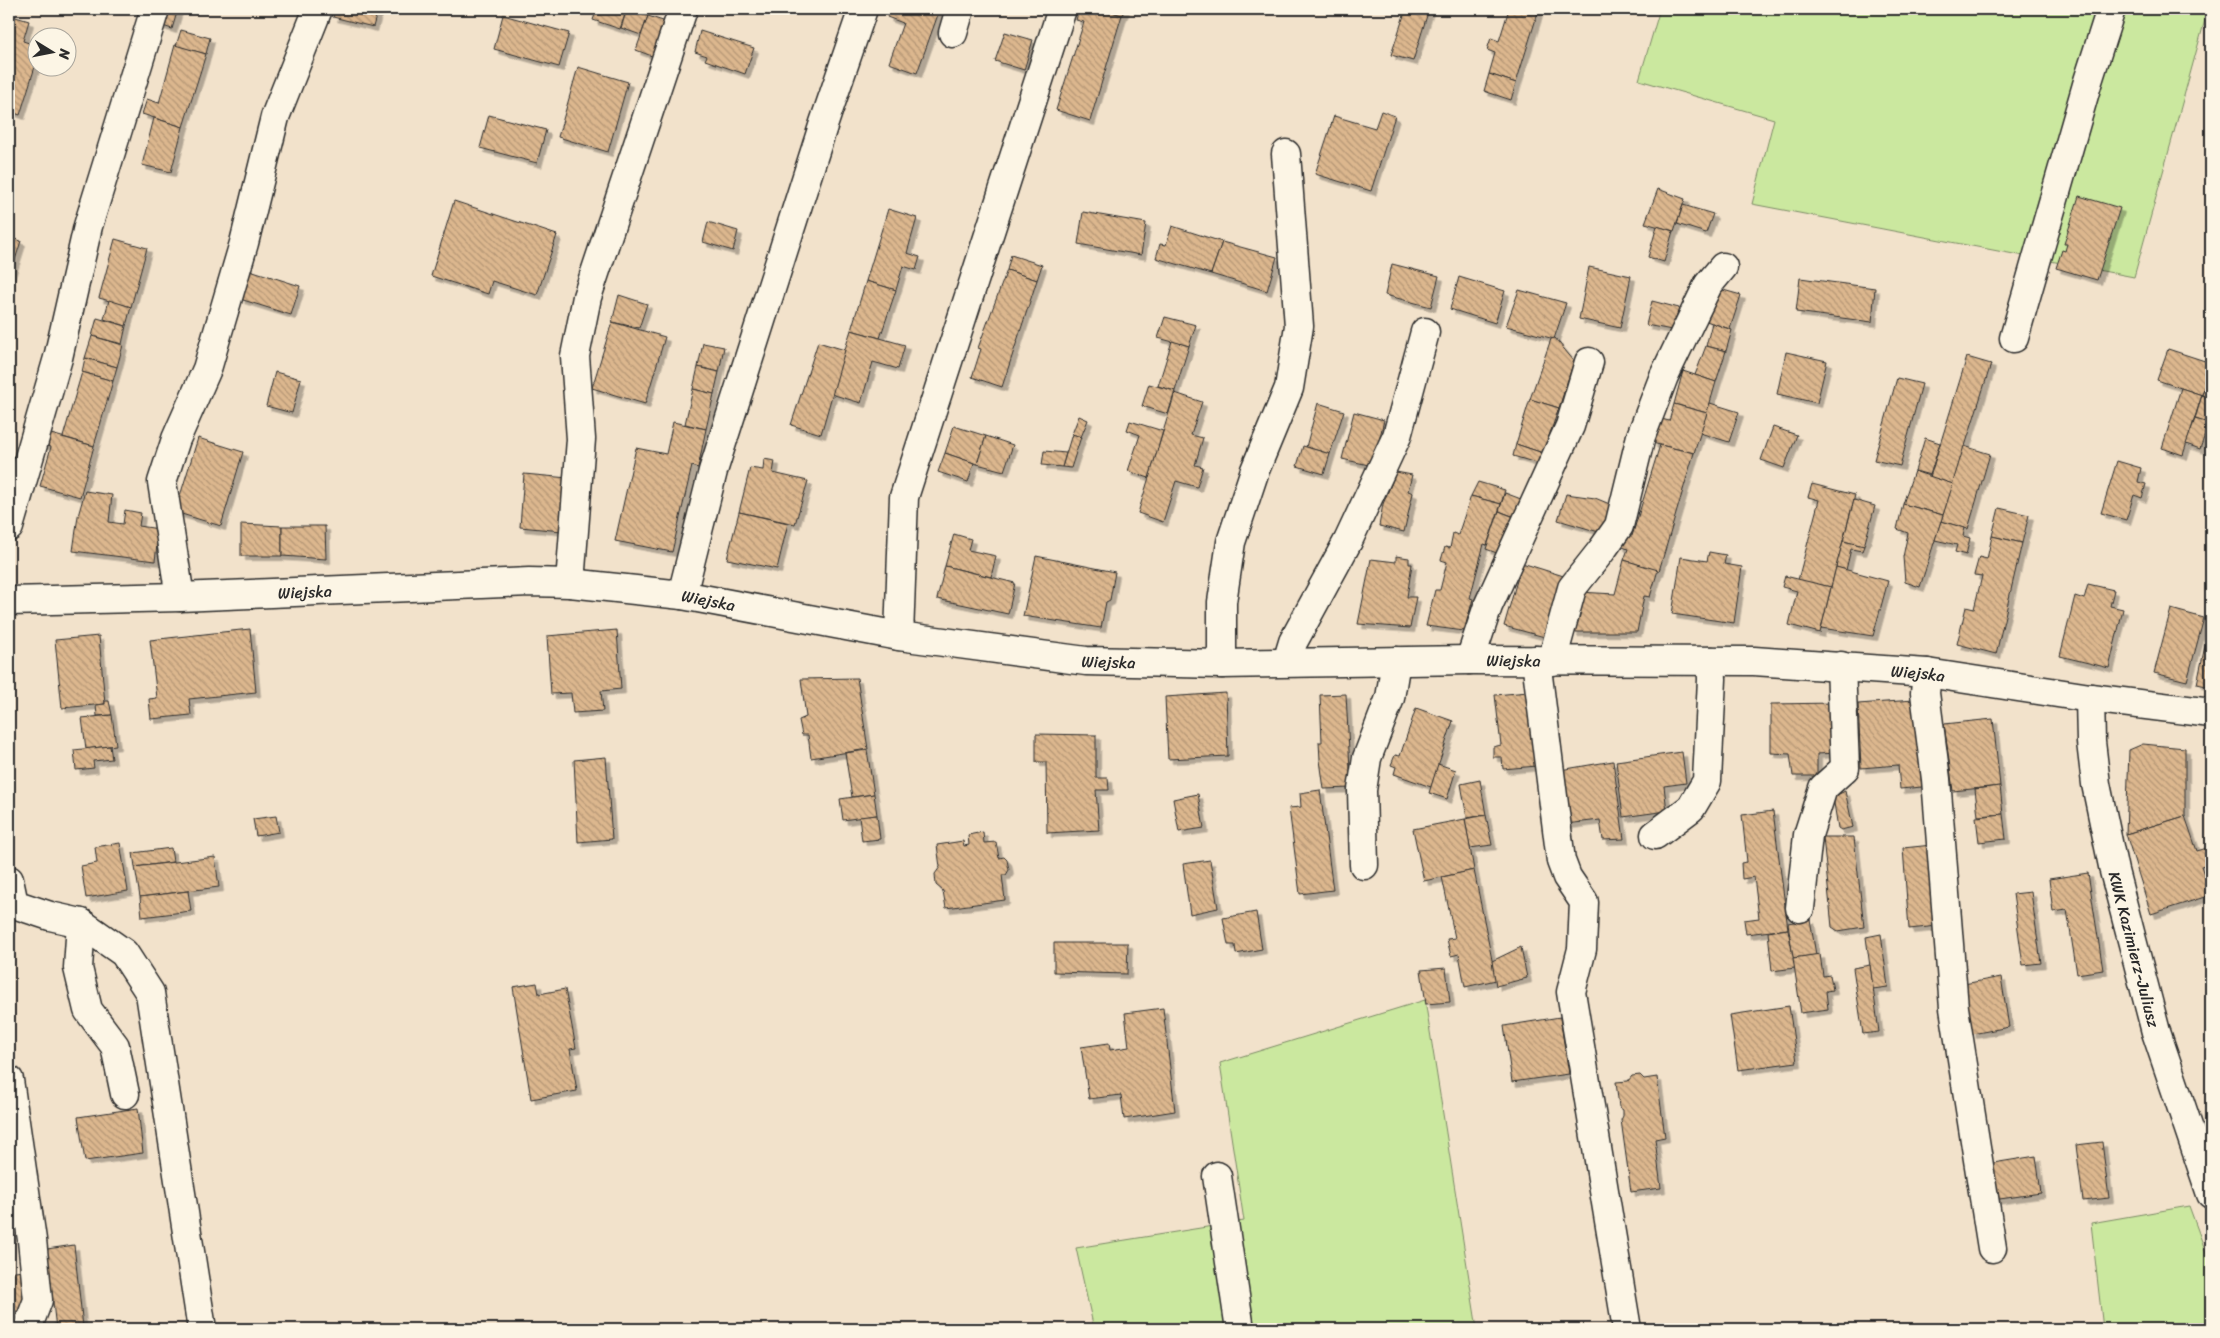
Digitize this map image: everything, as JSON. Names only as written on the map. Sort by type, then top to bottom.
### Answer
[{"type":"street","points":[[9,527],[58,358],[88,226],[155,9]]},
{"type":"street","points":[[180,597],[162,482],[176,439],[207,369],[244,243],[275,117],[318,9]]},
{"type":"street","points":[[570,583],[581,439],[575,356],[587,297],[683,9]]},
{"type":"street","points":[[682,595],[713,471],[812,160],[863,9]]},
{"type":"street","points":[[899,636],[904,497],[1062,9]]},
{"type":"street","points":[[2014,338],[2088,81],[2111,9]]},
{"type":"street","points":[[1222,664],[1222,602],[1231,542],[1255,470],[1289,388],[1299,326],[1286,154]]},
{"type":"street","points":[[1627,1329],[1570,992],[1582,949],[1584,902],[1567,877],[1561,861],[1544,660],[1572,588],[1619,526],[1641,436],[1664,376],[1708,285],[1722,267]]},
{"type":"street","points":[[1287,662],[1293,642],[1348,541],[1397,436],[1425,332]]},
{"type":"street","points":[[1470,660],[1488,606],[1530,510],[1570,426],[1589,362]]},
{"type":"street","name":"Wiejska","points":[[9,601],[180,597],[529,582],[570,583],[682,595],[899,636],[1086,660],[1222,664],[1470,660],[1754,661],[1928,673],[2090,698],[2211,713]]},
{"type":"street","points":[[1364,865],[1362,790],[1367,758],[1390,698],[1396,661]]},
{"type":"street","points":[[1655,835],[1691,808],[1707,781],[1712,679],[1711,661]]},
{"type":"street","points":[[1800,908],[1808,835],[1823,788],[1845,768],[1841,666]]},
{"type":"street","points":[[1928,673],[1925,693],[1936,779],[1954,1008],[1992,1248]]},
{"type":"street","name":"KWK Kazimierz-Juliusz","points":[[2090,698],[2091,742],[2096,784],[2114,871],[2156,1032],[2211,1194]]},
{"type":"street","points":[[9,880],[14,904],[50,916],[81,923],[124,953],[150,993],[202,1329]]},
{"type":"street","points":[[81,923],[78,968],[88,1010],[115,1046],[125,1094]]},
{"type":"street","points":[[9,1080],[32,1240],[38,1300],[26,1329]]},
{"type":"street","points":[[1216,1176],[1240,1329]]},
{"type":"green space","points":[[1660,9],[2208,9],[2134,277],[1752,204],[1774,119],[1639,80]]},
{"type":"green space","points":[[1425,1000],[1477,1329],[1094,1329],[1076,1248],[1244,1221],[1220,1063]]},
{"type":"green space","points":[[2189,1206],[2211,1266],[2211,1329],[2103,1329],[2091,1223]]},
{"type":"building","points":[[161,9],[178,9],[172,29],[157,24]]},
{"type":"building","points":[[336,9],[378,9],[373,27],[333,17]]},
{"type":"building","points":[[597,9],[627,9],[620,29],[593,20]]},
{"type":"building","points":[[627,9],[648,16],[641,35],[621,28]]},
{"type":"building","points":[[890,9],[940,9],[917,73],[889,63],[903,23],[887,17]]},
{"type":"building","points":[[1079,9],[1102,9],[1122,15],[1090,121],[1056,110],[1084,22],[1076,20]]},
{"type":"building","points":[[1102,9],[1125,9],[1122,15]]},
{"type":"building","points":[[1406,9],[1429,9],[1413,61],[1391,55]]},
{"type":"building","points":[[1509,9],[1539,9],[1516,83],[1489,74],[1495,53],[1487,50],[1491,38],[1499,41]]},
{"type":"building","points":[[9,15],[29,21],[23,41],[28,43],[28,78],[31,78],[20,115],[9,111]]},
{"type":"building","points":[[503,15],[569,33],[559,67],[494,49]]},
{"type":"building","points":[[648,16],[669,23],[657,58],[636,50]]},
{"type":"building","points":[[181,30],[210,38],[206,54],[176,46]]},
{"type":"building","points":[[700,31],[754,48],[745,74],[705,60],[707,56],[695,52]]},
{"type":"building","points":[[1005,32],[1033,40],[1024,70],[995,61]]},
{"type":"building","points":[[175,45],[206,54],[183,127],[142,114],[147,99],[159,103]]},
{"type":"building","points":[[578,67],[628,82],[608,152],[558,137]]},
{"type":"building","points":[[1489,74],[1516,83],[1511,100],[1484,91]]},
{"type":"building","points":[[1381,111],[1395,116],[1371,191],[1315,174],[1334,116],[1375,128]]},
{"type":"building","points":[[489,115],[546,130],[537,163],[480,148]]},
{"type":"building","points":[[154,118],[183,127],[171,172],[142,165]]},
{"type":"building","points":[[1658,189],[1685,199],[1674,231],[1645,223]]},
{"type":"building","points":[[2079,196],[2120,208],[2097,280],[2056,268],[2062,250],[2065,251],[2067,244],[2064,244]]},
{"type":"building","points":[[454,201],[557,235],[537,295],[492,281],[488,294],[431,276]]},
{"type":"building","points":[[1683,205],[1713,214],[1706,233],[1677,224]]},
{"type":"building","points":[[888,209],[917,218],[907,253],[920,257],[916,270],[903,266],[896,290],[866,281]]},
{"type":"building","points":[[1083,212],[1146,223],[1141,255],[1078,244]]},
{"type":"building","points":[[708,222],[738,231],[733,251],[703,242]]},
{"type":"building","points":[[1172,226],[1222,242],[1211,274],[1156,258],[1160,244],[1166,245]]},
{"type":"building","points":[[1657,226],[1673,231],[1664,262],[1648,257]]},
{"type":"building","points":[[9,237],[21,241],[9,279]]},
{"type":"building","points":[[115,239],[147,248],[131,307],[99,298]]},
{"type":"building","points":[[1222,242],[1277,257],[1267,291],[1211,274]]},
{"type":"building","points":[[1011,255],[1042,265],[1037,280],[1007,270]]},
{"type":"building","points":[[1392,264],[1439,276],[1431,307],[1385,295]]},
{"type":"building","points":[[1589,267],[1631,276],[1620,328],[1579,319]]},
{"type":"building","points":[[250,270],[300,286],[291,315],[240,299]]},
{"type":"building","points":[[1007,270],[1037,280],[1002,387],[972,377],[981,349],[978,348]]},
{"type":"building","points":[[1459,277],[1505,291],[1495,323],[1450,309]]},
{"type":"building","points":[[1800,278],[1875,288],[1872,322],[1796,312]]},
{"type":"building","points":[[866,281],[896,290],[880,338],[851,330]]},
{"type":"building","points":[[1716,288],[1741,295],[1730,329],[1706,321]]},
{"type":"building","points":[[1519,290],[1566,303],[1554,339],[1506,326]]},
{"type":"building","points":[[619,295],[647,304],[639,328],[612,322]]},
{"type":"building","points":[[109,300],[131,307],[126,326],[104,319]]},
{"type":"building","points":[[1652,301],[1679,308],[1672,330],[1646,325]]},
{"type":"building","points":[[1165,317],[1196,325],[1189,346],[1158,338]]},
{"type":"building","points":[[97,318],[126,326],[122,344],[92,336]]},
{"type":"building","points":[[612,322],[665,337],[645,404],[592,388]]},
{"type":"building","points":[[1712,323],[1732,330],[1726,351],[1706,346]]},
{"type":"building","points":[[851,330],[905,345],[898,369],[873,362],[861,403],[831,394]]},
{"type":"building","points":[[92,336],[123,345],[117,367],[85,358]]},
{"type":"building","points":[[1555,338],[1574,361],[1559,408],[1530,399],[1551,339]]},
{"type":"building","points":[[1172,341],[1189,346],[1175,391],[1158,386]]},
{"type":"building","points":[[818,342],[845,350],[821,434],[791,425]]},
{"type":"building","points":[[703,343],[724,347],[719,372],[698,367]]},
{"type":"building","points":[[1706,346],[1726,351],[1716,382],[1695,375]]},
{"type":"building","points":[[2168,349],[2211,363],[2202,395],[2157,380]]},
{"type":"building","points":[[1786,352],[1827,361],[1817,403],[1777,394]]},
{"type":"building","points":[[1967,357],[1991,364],[1953,484],[1930,477]]},
{"type":"building","points":[[85,358],[117,367],[113,381],[82,372]]},
{"type":"building","points":[[2211,365],[2211,398],[2202,395]]},
{"type":"building","points":[[698,367],[719,372],[714,394],[693,389]]},
{"type":"building","points":[[1683,371],[1716,382],[1707,413],[1674,404]]},
{"type":"building","points":[[82,372],[113,381],[94,446],[63,437]]},
{"type":"building","points":[[275,372],[301,379],[292,413],[266,406]]},
{"type":"building","points":[[1897,378],[1922,384],[1900,466],[1874,460]]},
{"type":"building","points":[[1149,384],[1175,391],[1168,414],[1142,406]]},
{"type":"building","points":[[2181,388],[2202,395],[2183,455],[2162,448]]},
{"type":"building","points":[[693,389],[714,394],[706,429],[685,424]]},
{"type":"building","points":[[1175,393],[1202,402],[1191,435],[1203,438],[1195,465],[1203,467],[1197,487],[1176,481],[1163,522],[1138,513]]},
{"type":"building","points":[[2202,395],[2211,398],[2211,424],[2195,419]]},
{"type":"building","points":[[1530,399],[1559,408],[1543,453],[1516,444]]},
{"type":"building","points":[[1318,403],[1344,411],[1330,454],[1306,447]]},
{"type":"building","points":[[1710,403],[1739,412],[1729,442],[1700,433]]},
{"type":"building","points":[[1674,404],[1707,413],[1694,453],[1652,443],[1658,418],[1669,421]]},
{"type":"building","points":[[1354,412],[1384,420],[1373,466],[1342,459]]},
{"type":"building","points":[[1079,416],[1088,420],[1081,437],[1072,434]]},
{"type":"building","points":[[2195,419],[2209,423],[2200,449],[2186,444]]},
{"type":"building","points":[[1130,421],[1163,431],[1149,478],[1128,471],[1140,435],[1127,430]]},
{"type":"building","points":[[673,422],[706,429],[698,468],[692,466],[672,552],[615,541],[636,448],[666,454]]},
{"type":"building","points":[[954,426],[986,436],[977,464],[945,453]]},
{"type":"building","points":[[1773,427],[1797,435],[1784,468],[1761,460]]},
{"type":"building","points":[[44,432],[94,446],[80,497],[40,486],[51,447],[41,444]]},
{"type":"building","points":[[1072,434],[1081,437],[1071,468],[1062,467]]},
{"type":"building","points":[[986,436],[1013,445],[1004,471],[977,464]]},
{"type":"building","points":[[198,438],[243,452],[221,526],[175,512]]},
{"type":"building","points":[[1925,438],[1940,443],[1930,475],[1915,471]]},
{"type":"building","points":[[1516,444],[1543,453],[1540,464],[1513,456]]},
{"type":"building","points":[[1660,445],[1694,453],[1659,571],[1624,560],[1628,549],[1620,546],[1623,533],[1632,536]]},
{"type":"building","points":[[1303,446],[1330,454],[1324,474],[1297,466]]},
{"type":"building","points":[[1964,446],[1990,454],[1968,529],[1941,521]]},
{"type":"building","points":[[1044,451],[1066,453],[1062,467],[1042,465]]},
{"type":"building","points":[[945,453],[974,463],[968,482],[938,472]]},
{"type":"building","points":[[764,459],[775,461],[773,473],[808,481],[795,524],[739,512],[750,468],[763,470]]},
{"type":"building","points":[[2117,461],[2141,468],[2138,482],[2146,484],[2142,498],[2134,495],[2126,520],[2101,513]]},
{"type":"building","points":[[1914,471],[1953,484],[1943,515],[1903,504]]},
{"type":"building","points":[[1396,472],[1412,475],[1408,491],[1413,493],[1404,532],[1379,526],[1383,504]]},
{"type":"building","points":[[524,474],[568,478],[562,531],[520,527]]},
{"type":"building","points":[[1478,482],[1505,490],[1501,504],[1471,496]]},
{"type":"building","points":[[1812,484],[1855,495],[1831,587],[1798,580],[1819,500],[1808,497]]},
{"type":"building","points":[[85,491],[112,495],[109,522],[123,524],[125,510],[141,513],[139,526],[159,529],[155,561],[73,551],[78,516]]},
{"type":"building","points":[[1505,493],[1521,499],[1515,517],[1499,511]]},
{"type":"building","points":[[1566,494],[1595,498],[1617,507],[1609,535],[1558,520]]},
{"type":"building","points":[[1471,496],[1501,504],[1487,545],[1484,544],[1470,598],[1473,599],[1464,631],[1426,626],[1435,590],[1440,590],[1447,562],[1441,560],[1445,547],[1450,548],[1453,533],[1458,535]]},
{"type":"building","points":[[1854,500],[1875,506],[1864,546],[1843,541]]},
{"type":"building","points":[[1903,504],[1943,515],[1920,587],[1905,582],[1903,557],[1908,533],[1897,529]]},
{"type":"building","points":[[1999,508],[2029,515],[2022,543],[1992,536]]},
{"type":"building","points":[[1499,511],[1519,519],[1505,556],[1486,549]]},
{"type":"building","points":[[739,512],[788,523],[777,569],[727,559]]},
{"type":"building","points":[[1941,521],[1965,528],[1963,536],[1970,538],[1966,555],[1955,552],[1957,545],[1935,540]]},
{"type":"building","points":[[241,524],[282,526],[282,556],[241,556]]},
{"type":"building","points":[[282,526],[325,526],[326,559],[282,556]]},
{"type":"building","points":[[954,534],[971,539],[968,550],[996,556],[991,577],[945,566]]},
{"type":"building","points":[[1992,536],[2022,543],[1996,654],[1957,644],[1966,607],[1974,609],[1982,576],[1974,575],[1979,557],[1987,559]]},
{"type":"building","points":[[1843,541],[1864,546],[1862,551],[1851,549],[1846,570],[1836,567]]},
{"type":"building","points":[[1709,552],[1726,555],[1724,564],[1742,567],[1734,623],[1672,614],[1681,557],[1707,561]]},
{"type":"building","points":[[1036,556],[1115,572],[1110,600],[1106,602],[1101,628],[1023,616]]},
{"type":"building","points":[[1396,556],[1409,558],[1409,564],[1412,564],[1407,597],[1416,597],[1410,628],[1358,624],[1371,559],[1396,562]]},
{"type":"building","points":[[1624,560],[1658,570],[1650,597],[1644,596],[1637,632],[1573,632],[1579,592],[1615,594]]},
{"type":"building","points":[[1522,563],[1570,578],[1552,639],[1504,626]]},
{"type":"building","points":[[945,566],[1015,583],[1008,614],[937,599]]},
{"type":"building","points":[[1836,567],[1888,581],[1873,636],[1821,628]]},
{"type":"building","points":[[1785,576],[1831,587],[1820,633],[1789,625],[1797,591],[1782,587]]},
{"type":"building","points":[[2088,584],[2114,590],[2110,606],[2123,609],[2109,668],[2060,656],[2075,596],[2084,599]]},
{"type":"building","points":[[2171,609],[2204,618],[2187,681],[2154,673]]},
{"type":"building","points":[[250,629],[256,692],[189,699],[191,715],[151,719],[149,699],[157,698],[150,640]]},
{"type":"building","points":[[617,630],[621,689],[601,691],[603,711],[573,713],[571,693],[551,694],[547,636]]},
{"type":"building","points":[[99,636],[105,704],[62,708],[55,640]]},
{"type":"building","points":[[2207,636],[2211,637],[2211,687],[2197,684]]},
{"type":"building","points":[[857,678],[868,749],[811,758],[808,735],[802,735],[799,720],[806,717],[801,679]]},
{"type":"building","points":[[1528,692],[1537,766],[1503,769],[1502,757],[1493,757],[1493,747],[1501,745],[1495,695]]},
{"type":"building","points":[[1226,693],[1228,756],[1168,759],[1165,697]]},
{"type":"building","points":[[1346,694],[1351,788],[1324,789],[1319,742],[1322,742],[1320,695]]},
{"type":"building","points":[[1914,700],[1922,787],[1900,789],[1898,765],[1861,768],[1858,704]]},
{"type":"building","points":[[105,701],[109,701],[112,715],[97,716],[96,705],[105,704]]},
{"type":"building","points":[[1836,703],[1837,753],[1817,754],[1817,776],[1793,776],[1790,754],[1771,753],[1771,704]]},
{"type":"building","points":[[1416,708],[1453,721],[1431,787],[1394,774],[1396,767],[1391,765],[1395,755],[1400,756]]},
{"type":"building","points":[[112,715],[116,745],[86,749],[82,718]]},
{"type":"building","points":[[1993,719],[2000,786],[1953,791],[1944,724]]},
{"type":"building","points":[[1036,734],[1096,735],[1096,778],[1108,778],[1109,790],[1096,790],[1099,830],[1047,833],[1046,762],[1036,762]]},
{"type":"building","points":[[2143,744],[2185,748],[2185,816],[2126,834],[2129,750]]},
{"type":"building","points":[[110,746],[112,759],[93,761],[94,768],[76,770],[74,750]]},
{"type":"building","points":[[867,750],[874,794],[852,797],[845,753]]},
{"type":"building","points":[[1682,752],[1686,783],[1664,786],[1667,811],[1623,817],[1616,761]]},
{"type":"building","points":[[606,757],[612,839],[578,842],[574,760]]},
{"type":"building","points":[[1613,761],[1624,839],[1603,840],[1600,820],[1566,824],[1560,770]]},
{"type":"building","points":[[1438,764],[1456,770],[1447,799],[1429,793]]},
{"type":"building","points":[[1480,780],[1486,815],[1467,818],[1461,784]]},
{"type":"building","points":[[2000,786],[2003,814],[1978,816],[1975,789]]},
{"type":"building","points":[[1320,790],[1333,890],[1300,894],[1289,808],[1301,807],[1300,793]]},
{"type":"building","points":[[1845,791],[1853,827],[1841,830],[1838,828],[1833,797]]},
{"type":"building","points":[[874,794],[877,815],[843,820],[840,799]]},
{"type":"building","points":[[1198,794],[1204,828],[1179,832],[1173,799]]},
{"type":"building","points":[[1773,811],[1788,929],[1746,934],[1744,920],[1759,918],[1754,877],[1742,879],[1741,863],[1747,862],[1742,815]]},
{"type":"building","points":[[2003,814],[2006,839],[1979,842],[1976,817]]},
{"type":"building","points":[[877,815],[880,839],[862,841],[859,817]]},
{"type":"building","points":[[1486,815],[1492,845],[1470,848],[1465,819]]},
{"type":"building","points":[[276,816],[279,832],[256,836],[253,819]]},
{"type":"building","points":[[2185,816],[2197,851],[2207,848],[2211,863],[2201,866],[2211,895],[2151,914],[2126,834]]},
{"type":"building","points":[[1465,819],[1474,870],[1424,881],[1413,829]]},
{"type":"building","points":[[983,832],[984,843],[996,842],[999,858],[1004,857],[1007,860],[1009,870],[1006,875],[1002,875],[1005,900],[946,908],[943,891],[936,885],[935,874],[940,867],[937,845],[963,841],[964,846],[969,845],[968,835]]},
{"type":"building","points":[[1823,837],[1854,837],[1864,927],[1838,931],[1832,927]]},
{"type":"building","points":[[120,843],[128,891],[86,898],[81,866],[97,863],[95,847]]},
{"type":"building","points":[[1932,845],[1938,926],[1909,929],[1903,848]]},
{"type":"building","points":[[171,848],[173,862],[135,867],[133,853]]},
{"type":"building","points":[[215,857],[219,887],[140,897],[135,867]]},
{"type":"building","points":[[1210,860],[1218,908],[1190,914],[1183,864]]},
{"type":"building","points":[[1474,870],[1496,980],[1465,987],[1459,954],[1451,956],[1447,939],[1455,938],[1442,877]]},
{"type":"building","points":[[2088,873],[2103,970],[2077,974],[2067,910],[2053,912],[2049,879]]},
{"type":"building","points":[[188,891],[191,911],[142,917],[140,897]]},
{"type":"building","points":[[2031,892],[2041,963],[2023,965],[2013,894]]},
{"type":"building","points":[[1256,912],[1262,949],[1236,954],[1235,945],[1228,945],[1223,918]]},
{"type":"building","points":[[1810,919],[1816,955],[1793,958],[1788,923]]},
{"type":"building","points":[[1788,929],[1795,968],[1772,971],[1768,932]]},
{"type":"building","points":[[1881,934],[1888,987],[1873,989],[1866,937]]},
{"type":"building","points":[[1054,943],[1128,943],[1127,974],[1054,972]]},
{"type":"building","points":[[1521,947],[1527,978],[1496,986],[1492,961]]},
{"type":"building","points":[[1820,954],[1823,976],[1830,975],[1833,990],[1826,991],[1828,1009],[1801,1013],[1793,958]]},
{"type":"building","points":[[1870,965],[1879,1032],[1863,1034],[1853,968]]},
{"type":"building","points":[[1446,968],[1450,1002],[1426,1004],[1421,970]]},
{"type":"building","points":[[2001,977],[2009,1027],[1972,1034],[1964,984]]},
{"type":"building","points":[[537,983],[539,994],[565,989],[576,1048],[570,1049],[577,1091],[531,1099],[513,987]]},
{"type":"building","points":[[1789,1006],[1797,1062],[1738,1070],[1730,1015]]},
{"type":"building","points":[[1163,1008],[1175,1111],[1124,1119],[1121,1095],[1089,1099],[1081,1047],[1109,1043],[1110,1050],[1129,1047],[1125,1013]]},
{"type":"building","points":[[1560,1017],[1569,1074],[1512,1082],[1504,1026]]},
{"type":"building","points":[[1640,1075],[1644,1079],[1657,1077],[1665,1137],[1655,1139],[1661,1188],[1631,1192],[1621,1120],[1623,1110],[1619,1107],[1616,1082],[1628,1081],[1632,1076]]},
{"type":"building","points":[[138,1108],[143,1153],[85,1161],[78,1117]]},
{"type":"building","points":[[2102,1142],[2109,1198],[2083,1201],[2076,1145]]},
{"type":"building","points":[[2036,1156],[2041,1193],[1993,1200],[1987,1164]]},
{"type":"building","points":[[74,1245],[83,1327],[56,1329],[47,1249]]},
{"type":"building","points":[[22,1270],[27,1310],[9,1312],[9,1272]]},
{"type":"building","points":[[56,1324],[56,1329],[40,1329],[40,1326]]}]
